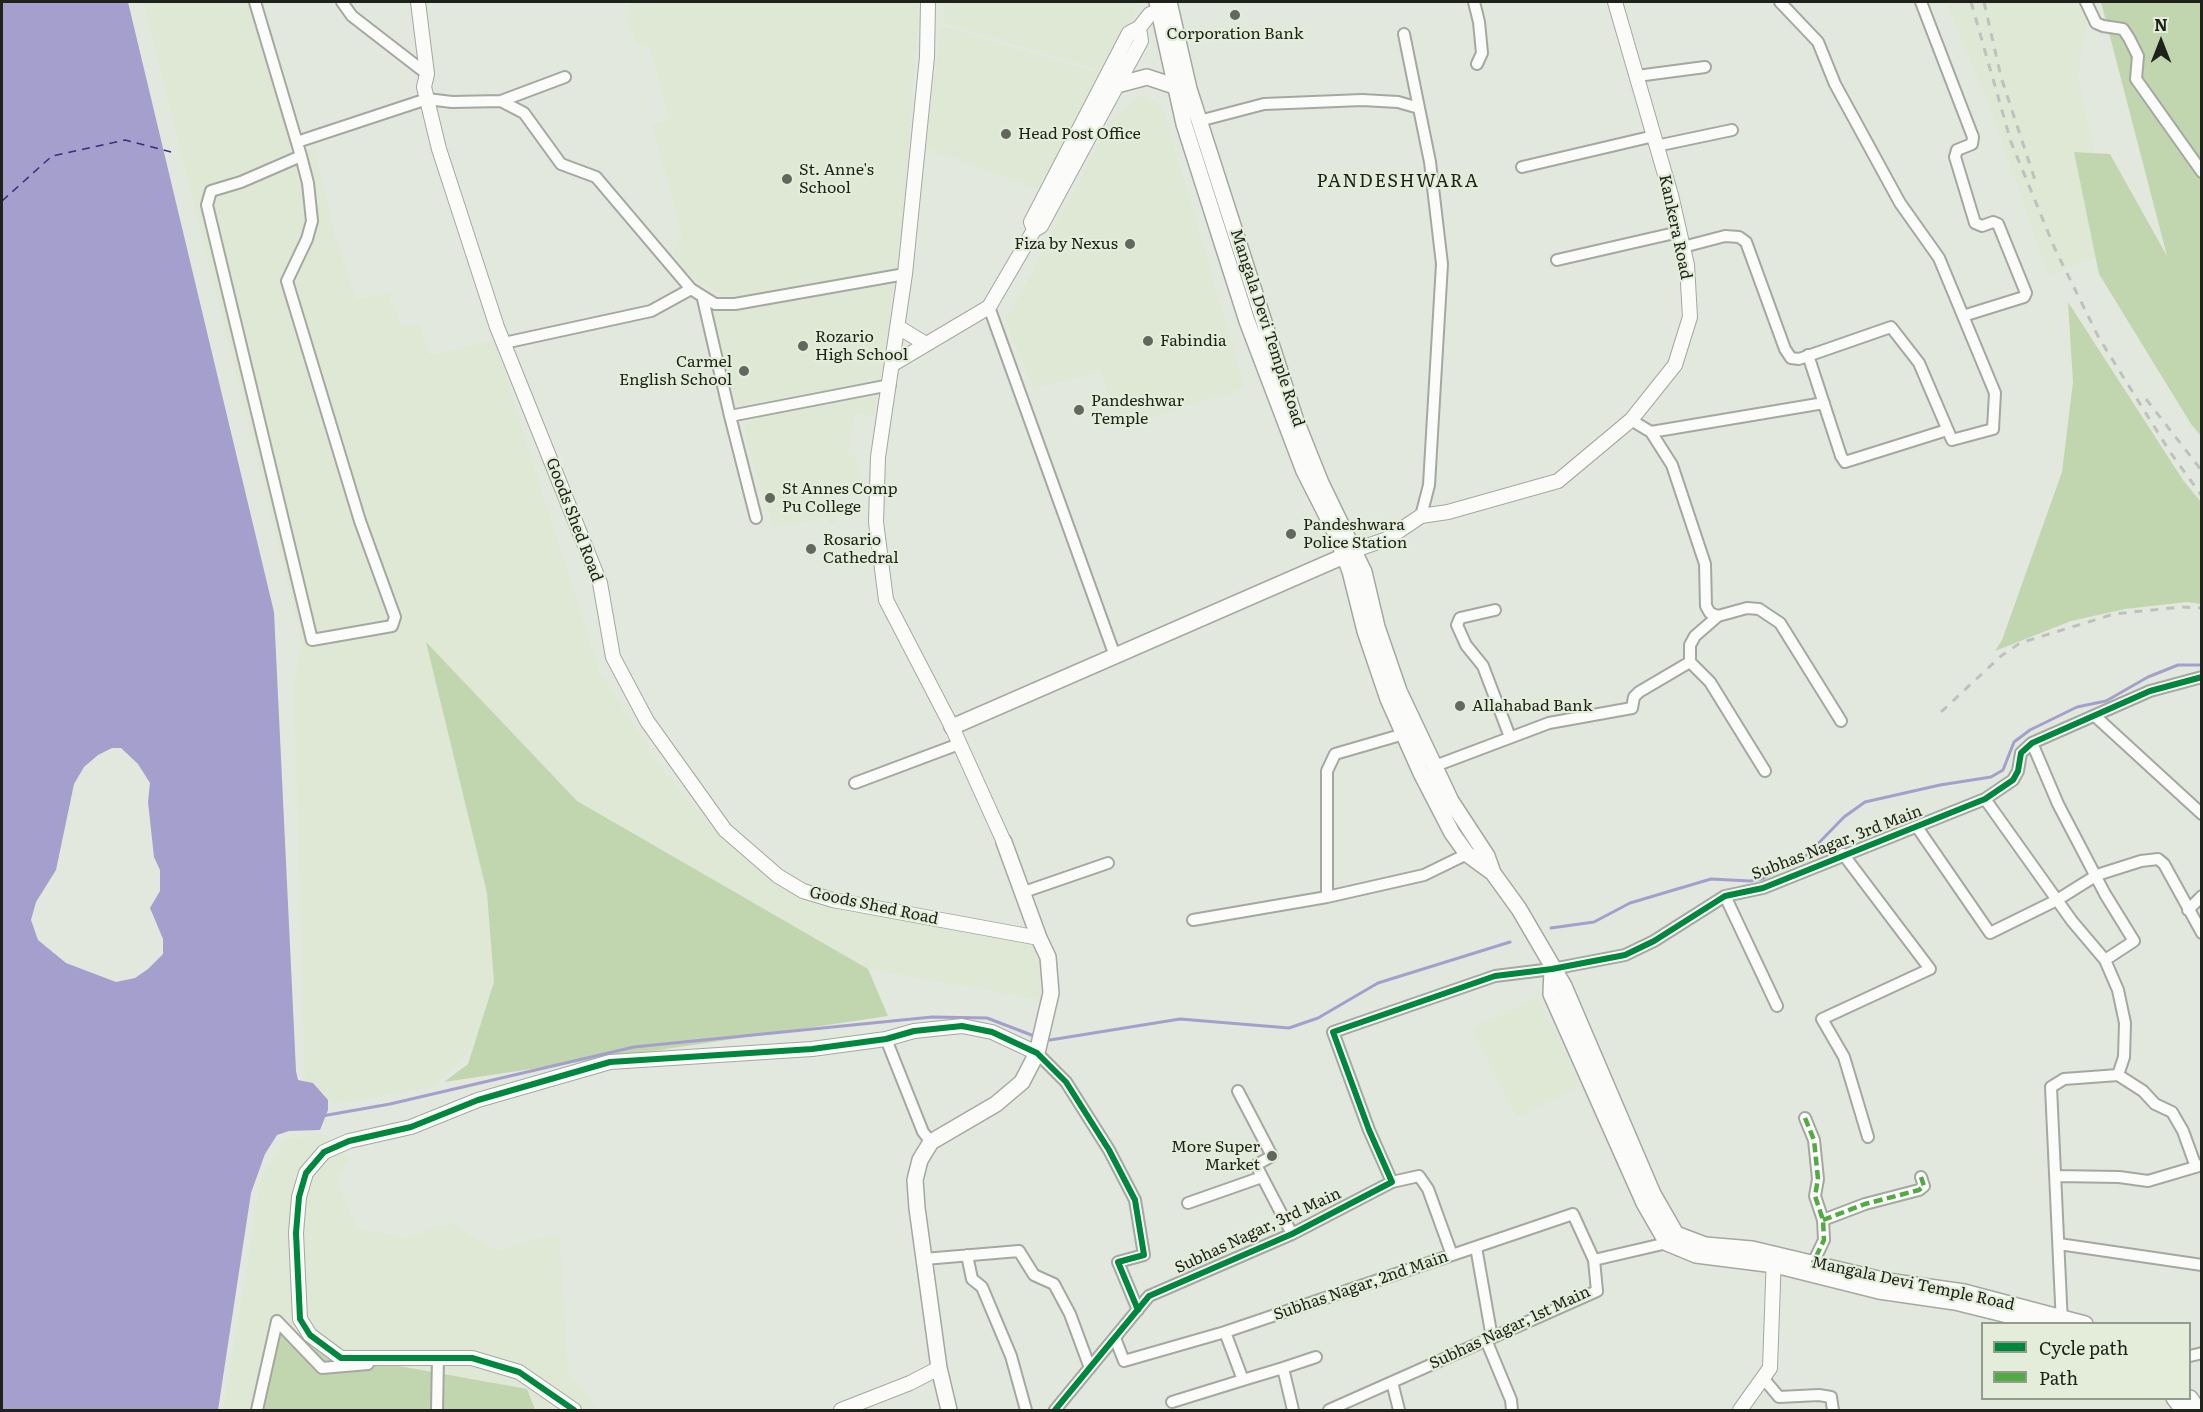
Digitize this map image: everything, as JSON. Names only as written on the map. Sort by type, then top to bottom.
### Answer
[{"type":"main road","name":"Mangala Devi Temple Road","points":[[1163,5],[1174,86],[1247,321],[1277,406],[1349,554],[1364,572],[1389,666],[1452,833],[1467,854],[1493,873]]},
{"type":"main road","name":"Mangala Devi Temple Road","points":[[1163,5],[1228,207],[1269,345],[1322,496]]},
{"type":"main road","points":[[1117,85],[1147,77],[1174,86]]},
{"type":"main road","name":"Mangala Devi Temple Road","points":[[1349,554],[1350,571],[1374,663],[1404,734],[1487,856],[1493,873],[1531,927],[1552,969],[1551,994],[1644,1203],[1671,1238],[1696,1255],[1813,1263],[1887,1281],[1964,1292],[2062,1320],[2077,1322]]},
{"type":"main road","points":[[952,727],[1349,554]]},
{"type":"main road","points":[[949,1410],[939,1368],[915,1179],[920,1160],[931,1142],[996,1104],[1022,1082],[1037,1053],[1051,993],[1048,957],[1038,938],[1004,842]]},
{"type":"main road","name":"Mangala Devi Temple Road","points":[[1774,1259],[1878,1291],[1955,1302],[2040,1322]]},
{"type":"street","points":[[255,2],[297,142],[301,156],[308,183],[312,221],[307,239],[287,281],[360,520],[395,617],[392,626],[312,640],[207,205],[211,191],[241,182],[301,156]]},
{"type":"street","points":[[342,2],[352,16],[427,74]]},
{"type":"street","name":"Goods Shed Road","points":[[417,2],[427,74],[424,87],[439,149],[504,343],[600,583],[613,657],[647,720],[725,830],[778,876],[803,891],[833,900],[1038,938]]},
{"type":"street","points":[[928,2],[927,57],[905,274],[878,457],[876,522],[886,600],[952,727],[1004,842]]},
{"type":"street","points":[[1474,2],[1482,52],[1477,64]]},
{"type":"street","name":"Kankera Road","points":[[1421,516],[1448,512],[1558,482],[1631,420],[1675,365],[1690,317],[1687,265],[1655,141],[1615,2]]},
{"type":"street","points":[[1683,247],[1725,236],[1739,237],[1746,242],[1785,349],[1791,358],[1808,355],[1891,327],[1898,333],[1919,363],[1952,440],[1993,429],[1995,393],[1939,258],[1900,203],[1835,84],[1818,42],[1780,2]]},
{"type":"street","points":[[1922,2],[1973,137],[1972,144],[1957,150],[1955,157],[1974,223],[1982,226],[1993,222],[1998,224],[2025,289],[2024,297],[1963,316]]},
{"type":"street","points":[[2086,2],[2096,23],[2123,29],[2138,56],[2136,79],[2202,172]]},
{"type":"street","points":[[1034,230],[1031,222],[1129,33],[1139,28],[1150,14],[1163,5]]},
{"type":"street","points":[[893,364],[990,307],[1034,230],[1041,226],[1141,41],[1139,28]]},
{"type":"street","points":[[1349,554],[1387,539],[1421,516],[1429,485],[1442,264],[1430,162],[1404,34]]},
{"type":"street","points":[[1637,76],[1706,67]]},
{"type":"street","points":[[297,142],[427,99],[452,102],[501,101],[565,77]]},
{"type":"street","points":[[1199,121],[1264,104],[1362,100],[1398,102],[1419,108]]},
{"type":"street","points":[[501,101],[524,113],[561,164],[596,177],[703,299],[715,304],[735,304],[905,274]]},
{"type":"street","points":[[1522,167],[1655,141],[1732,130]]},
{"type":"street","points":[[1557,260],[1679,232]]},
{"type":"street","points":[[504,343],[642,313],[676,300],[692,289]]},
{"type":"street","points":[[703,299],[756,518]]},
{"type":"street","points":[[990,307],[1115,656]]},
{"type":"street","points":[[898,327],[926,344]]},
{"type":"street","points":[[1808,355],[1845,462],[1947,430]]},
{"type":"street","points":[[730,416],[890,385]]},
{"type":"street","points":[[1651,432],[1824,403]]},
{"type":"street","points":[[1631,420],[1651,432],[1672,465],[1705,564],[1706,606],[1710,613],[1718,616]]},
{"type":"street","points":[[1765,771],[1710,682],[1690,662],[1690,645],[1695,636],[1718,616],[1747,608],[1759,609],[1780,623],[1841,721]]},
{"type":"street","points":[[1495,610],[1460,618],[1457,625],[1466,645],[1483,666],[1510,737]]},
{"type":"street","points":[[1428,769],[1485,750],[1510,737],[1549,723],[1629,709],[1639,692],[1690,662]]},
{"type":"street","points":[[2105,960],[2134,941],[2105,894],[2058,804],[2032,743],[2150,691],[2202,677]]},
{"type":"street","points":[[2095,716],[2202,813]]},
{"type":"street","points":[[1328,897],[1327,771],[1335,754],[1404,734]]},
{"type":"street","name":"Subhas Nagar, 3rd Main","points":[[1055,1410],[1149,1296],[1292,1234],[1392,1182],[1369,1130],[1334,1032],[1495,976],[1552,969],[1625,955],[1654,941],[1725,896],[1763,888],[1985,799],[2013,780],[2018,771],[2021,753],[2032,743]]},
{"type":"street","points":[[855,783],[959,744]]},
{"type":"street","points":[[1985,799],[2057,900],[2105,960],[2118,990],[2125,1023],[2124,1057],[2118,1075]]},
{"type":"street","points":[[1917,827],[1990,933],[2057,900],[2097,875],[2141,861],[2158,859],[2164,864],[2202,933]]},
{"type":"street","points":[[1193,920],[1328,897],[1424,875],[1467,854]]},
{"type":"street","points":[[1843,854],[1930,969],[1822,1019],[1844,1057],[1868,1137]]},
{"type":"street","points":[[1021,893],[1108,863]]},
{"type":"street","points":[[1725,896],[1777,1006]]},
{"type":"street","points":[[2188,910],[2202,896]]},
{"type":"street","points":[[341,1358],[310,1335],[300,1319],[299,1310],[296,1233],[299,1197],[306,1173],[324,1152],[349,1141],[411,1127],[478,1100],[610,1062],[812,1049],[886,1039],[914,1031],[962,1026],[992,1032],[1037,1053],[1066,1082],[1109,1150],[1134,1200],[1144,1255],[1118,1262],[1138,1310]]},
{"type":"street","points":[[886,1039],[923,1132],[931,1142]]},
{"type":"street","points":[[2056,1176],[2119,1177],[2148,1181],[2199,1166],[2172,1112],[2155,1104],[2143,1091],[2118,1075],[2064,1079],[2051,1087],[2062,1320]]},
{"type":"street","points":[[1238,1091],[1272,1156],[1256,1166],[1292,1234]]},
{"type":"street","points":[[1805,1118],[1814,1140],[1818,1179],[1815,1196],[1824,1220],[1824,1240],[1813,1263]]},
{"type":"street","points":[[1392,1182],[1419,1176],[1428,1189],[1452,1255]]},
{"type":"street","points":[[1188,1203],[1262,1177]]},
{"type":"street","points":[[1824,1220],[1865,1204],[1919,1190],[1924,1186],[1921,1177]]},
{"type":"street","name":"Subhas Nagar, 2nd Main","points":[[1115,1338],[1124,1361],[1224,1332],[1573,1214],[1594,1260]]},
{"type":"street","name":"Subhas Nagar, 1st Main","points":[[1329,1410],[1597,1291],[1594,1260],[1671,1238]]},
{"type":"street","points":[[2059,1244],[2202,1265]]},
{"type":"street","points":[[1476,1247],[1489,1339],[1511,1400],[1512,1410]]},
{"type":"street","points":[[924,1259],[1019,1251],[1034,1275],[1054,1284],[1070,1314],[1090,1368]]},
{"type":"street","points":[[967,1255],[972,1280],[982,1287],[1011,1356],[1026,1410]]},
{"type":"street","points":[[1740,1410],[1770,1368],[1774,1259]]},
{"type":"street","points":[[257,1410],[277,1321],[322,1368]]},
{"type":"street","points":[[1224,1332],[1243,1380]]},
{"type":"street","points":[[322,1368],[438,1357]]},
{"type":"street","points":[[437,1410],[438,1357]]},
{"type":"street","points":[[1172,1402],[1316,1357]]},
{"type":"street","points":[[322,1368],[341,1358],[472,1358],[519,1372],[574,1410]]},
{"type":"street","points":[[841,1410],[910,1383],[939,1368]]},
{"type":"street","points":[[1283,1368],[1293,1410]]},
{"type":"street","points":[[1763,1378],[1779,1397],[1819,1395],[1831,1397],[1833,1410]]},
{"type":"street","points":[[1392,1382],[1399,1410]]},
{"type":"shaded area","points":[[2,2],[128,2],[274,612],[296,1071],[298,1080],[313,1083],[328,1100],[328,1110],[320,1130],[289,1131],[277,1135],[265,1154],[251,1193],[218,1410],[2,1410]],"holes":[[[112,748],[121,748],[138,764],[150,783],[148,802],[154,857],[160,870],[160,891],[150,908],[163,939],[163,954],[135,978],[116,982],[66,963],[38,940],[31,920],[36,902],[56,870],[74,784],[84,767],[98,755]]]},
{"type":"shaded area","points":[[144,2],[254,2],[293,152],[315,150],[335,237],[356,299],[388,294],[402,326],[419,325],[430,355],[494,340],[598,668],[660,766],[716,832],[785,888],[817,902],[1037,947],[1042,1000],[817,960],[506,960],[494,1008],[460,1063],[432,1087],[334,1104],[305,1082],[294,685],[302,641]]},
{"type":"shaded area","name":"St. Anne's School","points":[[631,2],[919,2],[900,271],[728,299],[684,271],[673,253],[682,235],[652,124],[670,119],[650,49],[637,44],[628,21]]},
{"type":"shaded area","points":[[945,2],[1139,2],[1110,73],[943,23]]},
{"type":"shaded area","points":[[1946,2],[2089,2],[2078,77],[2114,248],[2049,276],[1987,99]]},
{"type":"shaded area","points":[[941,26],[1107,75],[1039,189],[926,148]]},
{"type":"shaded area","name":"Fiza by Nexus","points":[[1141,95],[1162,106],[1245,388],[1120,427],[1101,371],[1034,389],[1006,321],[1110,122]]},
{"type":"shaded area","name":"Rozario High School","points":[[894,284],[880,380],[737,406],[713,311]]},
{"type":"shaded area","points":[[879,392],[874,416],[856,414],[854,417],[848,454],[857,458],[857,470],[861,472],[859,490],[831,495],[836,522],[830,523],[828,517],[773,528],[744,431],[747,423],[757,418]]},
{"type":"shaded area","points":[[1537,997],[1580,1085],[1516,1117],[1472,1029]]},
{"type":"shaded area","points":[[327,1135],[349,1158],[336,1181],[357,1228],[407,1238],[452,1223],[496,1251],[559,1233],[568,1372],[599,1410],[223,1410],[261,1178],[286,1138]]},
{"type":"green space","points":[[2101,2],[2201,2],[2201,436],[2191,424],[2099,274],[2074,152],[2110,154],[2167,256]]},
{"type":"green space","points":[[2068,302],[2183,480],[2201,502],[2201,604],[2187,602],[2125,609],[2071,621],[1995,651],[2002,640],[2062,472],[2073,382]]},
{"type":"green space","points":[[426,642],[577,801],[868,969],[888,1016],[444,1082],[468,1064],[494,982],[487,893]]},
{"type":"green space","points":[[277,1321],[304,1340],[360,1359],[527,1389],[535,1410],[260,1410]]},
{"type":"waterway","points":[[1551,928],[1594,922],[1630,903],[1711,879],[1750,881],[1762,879],[1807,855],[1844,817],[1865,802],[1940,785],[1991,777],[2003,770],[2014,742],[2030,730],[2077,707],[2106,701],[2148,677],[2178,665],[2202,665]]},
{"type":"waterway","points":[[1050,1040],[1180,1019],[1289,1028],[1318,1018],[1378,983],[1510,942]]},
{"type":"waterway","points":[[322,1116],[390,1104],[634,1047],[932,1017],[987,1018],[1034,1036]]},
{"type":"ferry route","points":[[2,201],[52,156],[125,140],[171,152]]},
{"type":"railway","points":[[1971,2],[2011,142],[2055,249],[2099,338],[2170,452],[2202,496]]},
{"type":"railway","points":[[1984,2],[2001,77],[2036,183]]},
{"type":"railway","points":[[2146,399],[2202,471]]},
{"type":"railway","points":[[1941,712],[2001,656],[2020,643],[2114,614],[2181,607],[2202,608]]},
{"type":"marked path","points":[[1805,1118],[1814,1140],[1818,1179],[1815,1196],[1823,1220],[1824,1240],[1813,1263]]},
{"type":"marked path","points":[[1823,1220],[1865,1204],[1919,1190],[1924,1186],[1921,1177]]},
{"type":"cycle path","points":[[1055,1410],[1149,1296],[1292,1234],[1392,1182],[1369,1130],[1333,1032],[1495,976],[1552,969],[1625,955],[1654,941],[1725,896],[1763,888],[1985,799],[2013,780],[2018,771],[2021,753],[2032,743],[2150,691],[2202,677]]},
{"type":"cycle path","points":[[574,1410],[519,1372],[472,1358],[341,1358],[310,1335],[300,1319],[296,1233],[299,1197],[306,1173],[324,1152],[349,1141],[411,1127],[478,1100],[610,1062],[812,1049],[886,1039],[914,1031],[962,1026],[992,1032],[1037,1053],[1066,1082],[1109,1150],[1135,1200],[1144,1255],[1118,1262],[1138,1310]]},
{"type":"place","name":"Corporation Bank","points":[[1235,15]]},
{"type":"place","name":"Head Post Office","points":[[1006,134]]},
{"type":"place","name":"St. Anne's School","points":[[787,179]]},
{"type":"place","name":"Fiza by Nexus","points":[[1130,244]]},
{"type":"place","name":"Fabindia","points":[[1148,341]]},
{"type":"place","name":"Rozario High School","points":[[803,346]]},
{"type":"place","name":"Carmel English School","points":[[744,371]]},
{"type":"place","name":"Pandeshwar Temple","points":[[1079,410]]},
{"type":"place","name":"St Annes Comp Pu College","points":[[770,498]]},
{"type":"place","name":"Pandeshwara Police Station","points":[[1291,534]]},
{"type":"place","name":"Rosario Cathedral","points":[[811,549]]},
{"type":"place","name":"Allahabad Bank","points":[[1460,706]]},
{"type":"place","name":"More Super Market","points":[[1272,1156]]},
{"type":"district","name":"PANDESHWARA","points":[[1398,182]]}]
